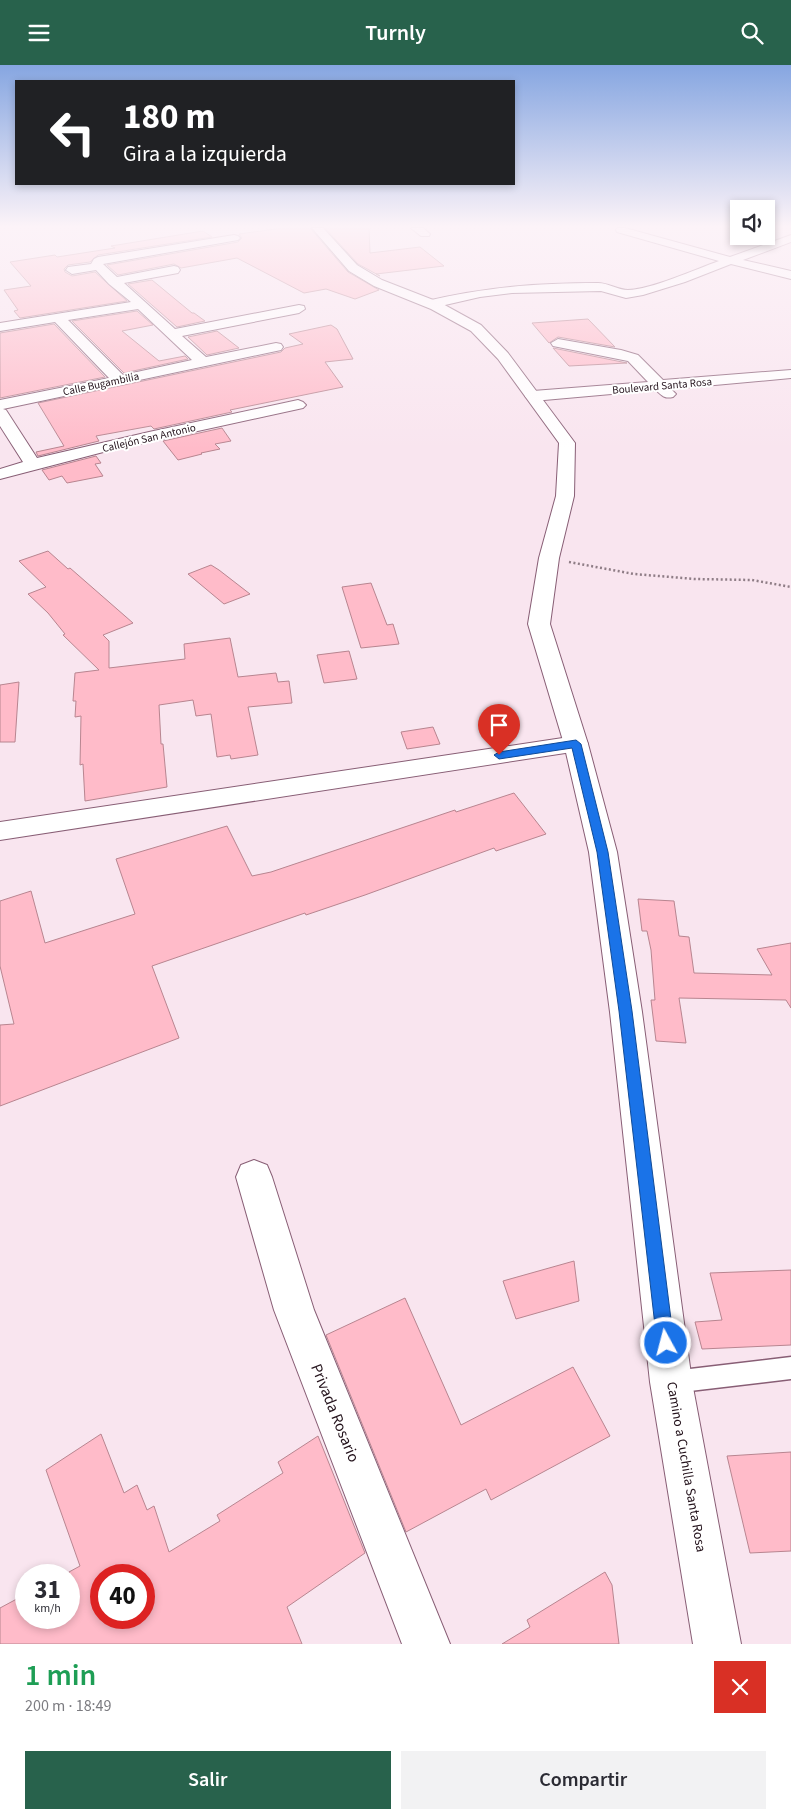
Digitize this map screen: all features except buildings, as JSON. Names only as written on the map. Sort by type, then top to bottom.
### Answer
[{"type":"street","points":[[135,302],[202,362]]},
{"type":"street","name":"Camino a Cuchilla Santa Rosa","points":[[426,302],[476,328],[504,356],[567,443],[565,496],[549,559],[539,624],[576,744],[603,852],[627,1021],[671,1382],[718,1644]]},
{"type":"street","points":[[432,304],[442,302]]},
{"type":"street","points":[[0,327],[138,305]]},
{"type":"street","points":[[170,334],[299,309]]},
{"type":"street","points":[[58,318],[120,380]]},
{"type":"street","points":[[558,343],[633,358],[665,390]]},
{"type":"street","name":"Calle Bugambilia","points":[[0,405],[276,347]]},
{"type":"street","name":"Boulevard Santa Rosa","points":[[665,390],[791,374]]},
{"type":"street","name":"Boulevard Santa Rosa","points":[[536,400],[791,380]]},
{"type":"street","name":"Callejón San Antonio","points":[[0,474],[32,465],[298,405]]},
{"type":"street","points":[[0,413],[32,465]]},
{"type":"street","points":[[0,831],[576,744]]},
{"type":"street","name":"Privada Rosario","points":[[254,1177],[294,1310],[426,1644]]},
{"type":"lane","points":[[671,1382],[791,1368]]},
{"type":"path","points":[[549,559],[634,574],[695,579],[752,580],[791,587]]},
{"type":"route","points":[[499,755],[576,744],[603,852],[626,1011],[666,1343]]}]
